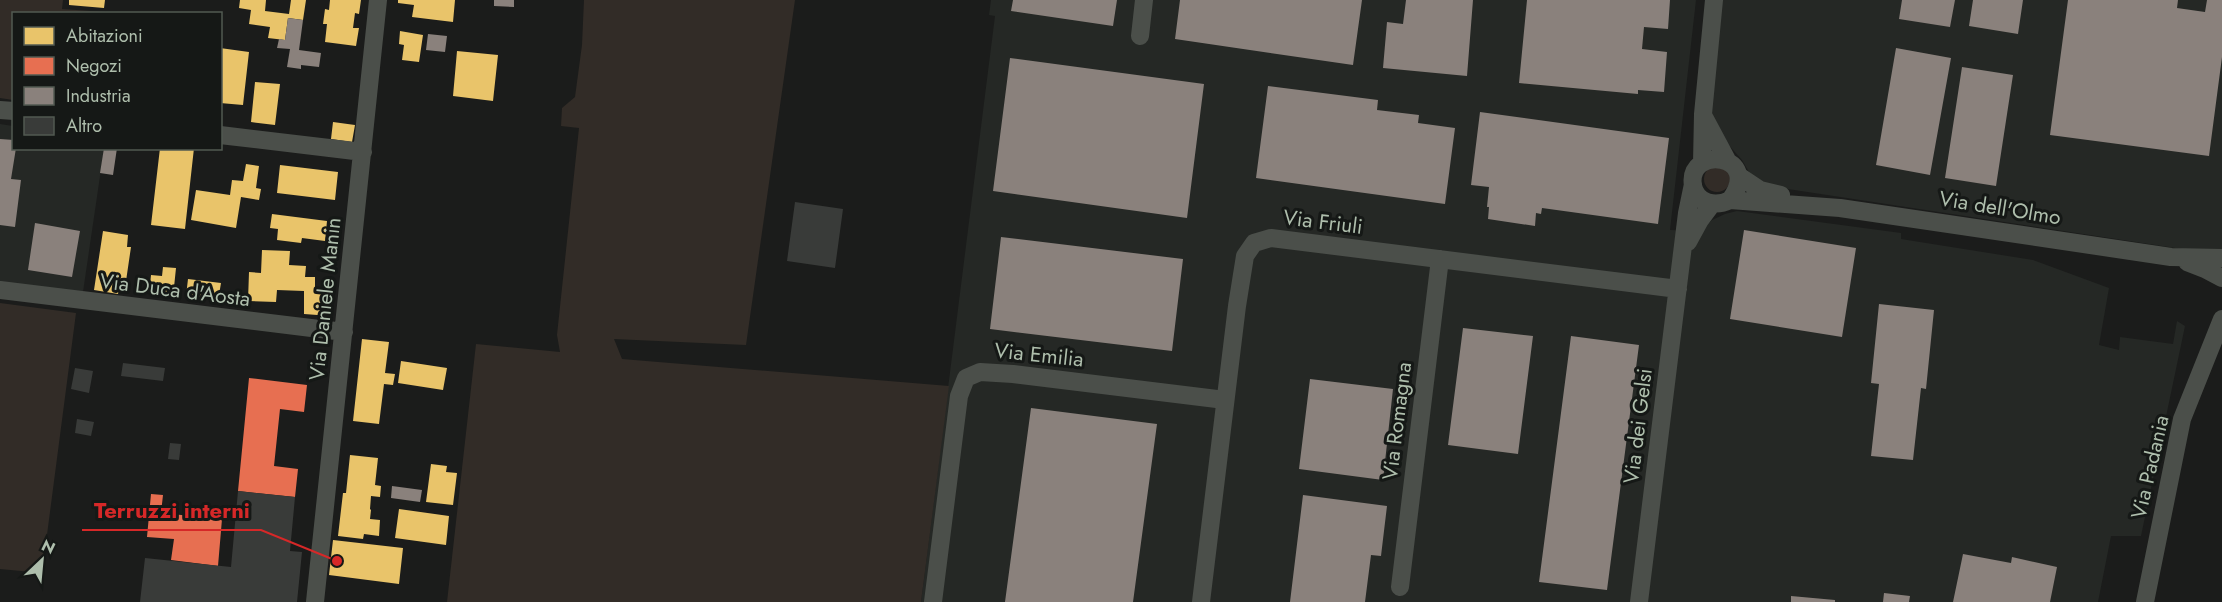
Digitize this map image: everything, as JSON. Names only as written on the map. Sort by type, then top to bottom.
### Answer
[{"type":"street","name":"Via Daniele Manin","points":[[315,602],[378,0]]},
{"type":"street","points":[[1140,36],[1144,0]]},
{"type":"street","points":[[1701,163],[1703,114],[1714,0]]},
{"type":"street","points":[[1703,114],[1727,160],[1739,176],[1738,189],[1730,200],[1721,204],[1712,204],[1703,200],[1696,193],[1693,184],[1694,172],[1701,163],[1714,158],[1727,160]]},
{"type":"street","points":[[222,135],[363,152]]},
{"type":"street","name":"Via dell'Olmo","points":[[1739,176],[1760,190],[1823,206]]},
{"type":"street","name":"Via dei Gelsi","points":[[1639,602],[1687,213],[1693,184]]},
{"type":"street","name":"Via dell'Olmo","points":[[1730,200],[1823,206],[2171,257],[2222,258]]},
{"type":"street","points":[[1682,255],[1700,220],[1712,204]]},
{"type":"street","name":"Via Friuli","points":[[1201,602],[1245,256],[1254,243],[1271,238],[1678,289]]},
{"type":"street","name":"Via dell'Olmo","points":[[2171,257],[2205,268],[2222,278]]},
{"type":"street","name":"Via Romagna","points":[[1400,588],[1440,259]]},
{"type":"street","name":"Via Duca d'Aosta","points":[[0,290],[344,332]]},
{"type":"street","name":"Via Padania","points":[[2145,602],[2182,419],[2217,339],[2222,319]]},
{"type":"street","name":"Via Emilia","points":[[933,602],[959,396],[966,378],[980,372],[1013,374],[1225,400]]},
{"type":"shaded area","points":[[0,0],[63,0],[62,9],[106,12],[12,12],[12,100],[0,98]]},
{"type":"shaded area","points":[[584,0],[795,0],[746,345],[614,339],[622,359],[949,386],[921,602],[447,602],[476,344],[560,352],[557,335],[579,128],[561,126],[562,108],[575,97],[582,45]]},
{"type":"shaded area","points":[[991,0],[1696,0],[1670,230],[1701,231],[1712,220],[1737,211],[1901,233],[1901,239],[2033,260],[2109,288],[2099,345],[2119,350],[2120,337],[2173,344],[2177,321],[2185,326],[2141,536],[2111,536],[2098,602],[921,602],[995,16],[989,15]]},
{"type":"shaded area","points":[[1720,0],[2222,0],[2222,252],[2208,253],[1761,185],[1753,179],[1742,160],[1718,133],[1710,107]]},
{"type":"shaded area","points":[[0,124],[12,126],[12,150],[104,150],[83,292],[0,283]]},
{"type":"shaded area","points":[[1717,166],[1726,170],[1730,179],[1726,188],[1717,192],[1708,188],[1704,179],[1708,170]]},
{"type":"shaded area","points":[[0,303],[76,313],[42,573],[0,569]]},
{"type":"building: Abitazioni","points":[[69,0],[105,0],[104,8],[69,5]]},
{"type":"building: Abitazioni","points":[[240,0],[266,0],[265,11],[289,14],[291,0],[306,0],[303,20],[288,18],[285,40],[268,38],[270,27],[249,24],[251,10],[239,8]]},
{"type":"building: Abitazioni","points":[[330,0],[361,0],[359,14],[355,13],[353,28],[359,28],[356,46],[325,42],[327,24],[323,24],[325,9],[329,10]]},
{"type":"building: Abitazioni","points":[[398,0],[455,0],[453,22],[412,17],[414,5],[398,3]]},
{"type":"building: Abitazioni","points":[[400,31],[423,35],[419,62],[402,60],[404,45],[399,44]]},
{"type":"building: Abitazioni","points":[[222,48],[249,52],[243,105],[222,103]]},
{"type":"building: Abitazioni","points":[[457,51],[498,55],[493,101],[453,96]]},
{"type":"building: Abitazioni","points":[[255,82],[280,84],[275,125],[251,122]]},
{"type":"building: Abitazioni","points":[[333,122],[355,125],[352,142],[331,139]]},
{"type":"building: Abitazioni","points":[[160,150],[194,150],[185,229],[151,225]]},
{"type":"building: Abitazioni","points":[[246,164],[259,166],[256,188],[261,189],[259,200],[241,197],[236,228],[191,220],[196,190],[230,195],[232,180],[243,181]]},
{"type":"building: Abitazioni","points":[[280,165],[338,172],[335,200],[277,193]]},
{"type":"building: Abitazioni","points":[[272,214],[327,221],[325,241],[302,238],[301,243],[277,240],[278,229],[270,228]]},
{"type":"building: Abitazioni","points":[[103,231],[128,235],[127,247],[131,247],[126,281],[120,280],[118,294],[94,290]]},
{"type":"building: Abitazioni","points":[[262,250],[290,251],[289,265],[306,266],[305,277],[315,277],[315,288],[334,290],[331,316],[304,314],[304,291],[277,290],[276,302],[248,301],[249,272],[261,273]]},
{"type":"building: Abitazioni","points":[[163,267],[176,268],[173,297],[149,295],[151,275],[162,276]]},
{"type":"building: Abitazioni","points":[[188,279],[221,283],[218,301],[186,296]]},
{"type":"building: Abitazioni","points":[[362,339],[389,342],[385,373],[395,374],[393,385],[384,384],[379,424],[353,421]]},
{"type":"building: Abitazioni","points":[[401,361],[447,368],[443,390],[398,383]]},
{"type":"building: Abitazioni","points":[[350,455],[378,458],[375,485],[381,486],[380,497],[371,496],[370,519],[380,520],[379,536],[364,534],[363,539],[338,536]]},
{"type":"building: Abitazioni","points":[[431,464],[447,466],[446,472],[457,473],[453,505],[426,502]]},
{"type":"building: Abitazioni","points":[[399,509],[449,516],[446,545],[395,538]]},
{"type":"building: Abitazioni","points":[[333,540],[403,548],[399,584],[329,575]]},
{"type":"building: Negozi","points":[[249,378],[307,385],[304,412],[280,409],[274,466],[298,469],[295,497],[238,491]]},
{"type":"building: Negozi","points":[[151,494],[163,495],[161,513],[222,519],[218,566],[171,560],[174,539],[147,537]]},
{"type":"building: Industria","points":[[494,0],[514,0],[514,7],[494,6]]},
{"type":"building: Industria","points":[[1013,0],[1117,0],[1113,26],[1011,11]]},
{"type":"building: Industria","points":[[1180,0],[1362,0],[1353,65],[1175,39]]},
{"type":"building: Industria","points":[[1406,0],[1473,0],[1467,76],[1383,68],[1387,22],[1403,24]]},
{"type":"building: Industria","points":[[1527,0],[1670,0],[1668,29],[1644,27],[1642,49],[1667,52],[1664,92],[1638,90],[1638,94],[1519,83]]},
{"type":"building: Industria","points":[[1902,0],[1955,0],[1950,27],[1899,19]]},
{"type":"building: Industria","points":[[1973,0],[2023,0],[2018,34],[1969,26]]},
{"type":"building: Industria","points":[[2068,0],[2178,0],[2177,8],[2205,12],[2207,0],[2222,0],[2222,57],[2209,156],[2050,135]]},
{"type":"building: Industria","points":[[288,18],[303,20],[299,50],[321,53],[319,67],[301,65],[301,69],[287,67],[290,49],[277,48],[279,39],[285,40]]},
{"type":"building: Industria","points":[[428,34],[447,36],[445,52],[426,50]]},
{"type":"building: Industria","points":[[1896,48],[1951,58],[1930,175],[1876,165]]},
{"type":"building: Industria","points":[[1010,58],[1204,84],[1187,218],[993,191]]},
{"type":"building: Industria","points":[[1962,67],[2013,75],[1996,186],[1945,178]]},
{"type":"building: Industria","points":[[1268,86],[1378,100],[1377,110],[1419,115],[1418,123],[1455,128],[1445,204],[1256,178]]},
{"type":"building: Industria","points":[[1480,112],[1669,138],[1658,224],[1542,208],[1541,214],[1536,213],[1535,226],[1488,219],[1489,187],[1471,185]]},
{"type":"building: Industria","points":[[0,139],[12,140],[12,150],[16,150],[11,179],[21,180],[15,227],[0,225]]},
{"type":"building: Industria","points":[[104,150],[117,150],[113,175],[100,173]]},
{"type":"building: Industria","points":[[35,223],[80,231],[72,277],[28,270]]},
{"type":"building: Industria","points":[[1744,230],[1856,248],[1842,337],[1730,319]]},
{"type":"building: Industria","points":[[1001,237],[1183,259],[1172,351],[990,329]]},
{"type":"building: Industria","points":[[1879,304],[1934,310],[1926,389],[1921,388],[1913,460],[1871,456],[1879,384],[1871,383]]},
{"type":"building: Industria","points":[[1463,328],[1533,336],[1518,454],[1448,445]]},
{"type":"building: Industria","points":[[1571,336],[1639,345],[1607,590],[1539,582]]},
{"type":"building: Industria","points":[[1310,379],[1393,389],[1383,480],[1299,469]]},
{"type":"building: Industria","points":[[1031,408],[1157,424],[1133,602],[1005,602]]},
{"type":"building: Industria","points":[[392,486],[422,490],[420,502],[391,498]]},
{"type":"building: Industria","points":[[1303,495],[1387,506],[1381,556],[1371,555],[1365,602],[1290,602]]},
{"type":"building: Industria","points":[[1963,554],[2011,563],[2012,557],[2057,567],[2050,602],[1953,602]]},
{"type":"building: Industria","points":[[1884,593],[1910,596],[1909,602],[1883,602]]},
{"type":"building: Industria","points":[[1791,596],[1835,600],[1835,602],[1791,602]]},
{"type":"building: Altro","points":[[795,202],[843,209],[835,268],[787,261]]},
{"type":"building: Altro","points":[[123,363],[165,368],[163,381],[121,376]]},
{"type":"building: Altro","points":[[75,368],[93,371],[89,393],[71,389]]},
{"type":"building: Altro","points":[[77,419],[94,422],[91,436],[75,433]]},
{"type":"building: Altro","points":[[170,443],[181,444],[179,460],[168,459]]},
{"type":"building: Altro","points":[[238,491],[295,497],[290,551],[302,552],[297,602],[140,602],[145,558],[231,567]]},
{"type":"place","name":"Terruzzi interni","points":[[337,561]]}]
